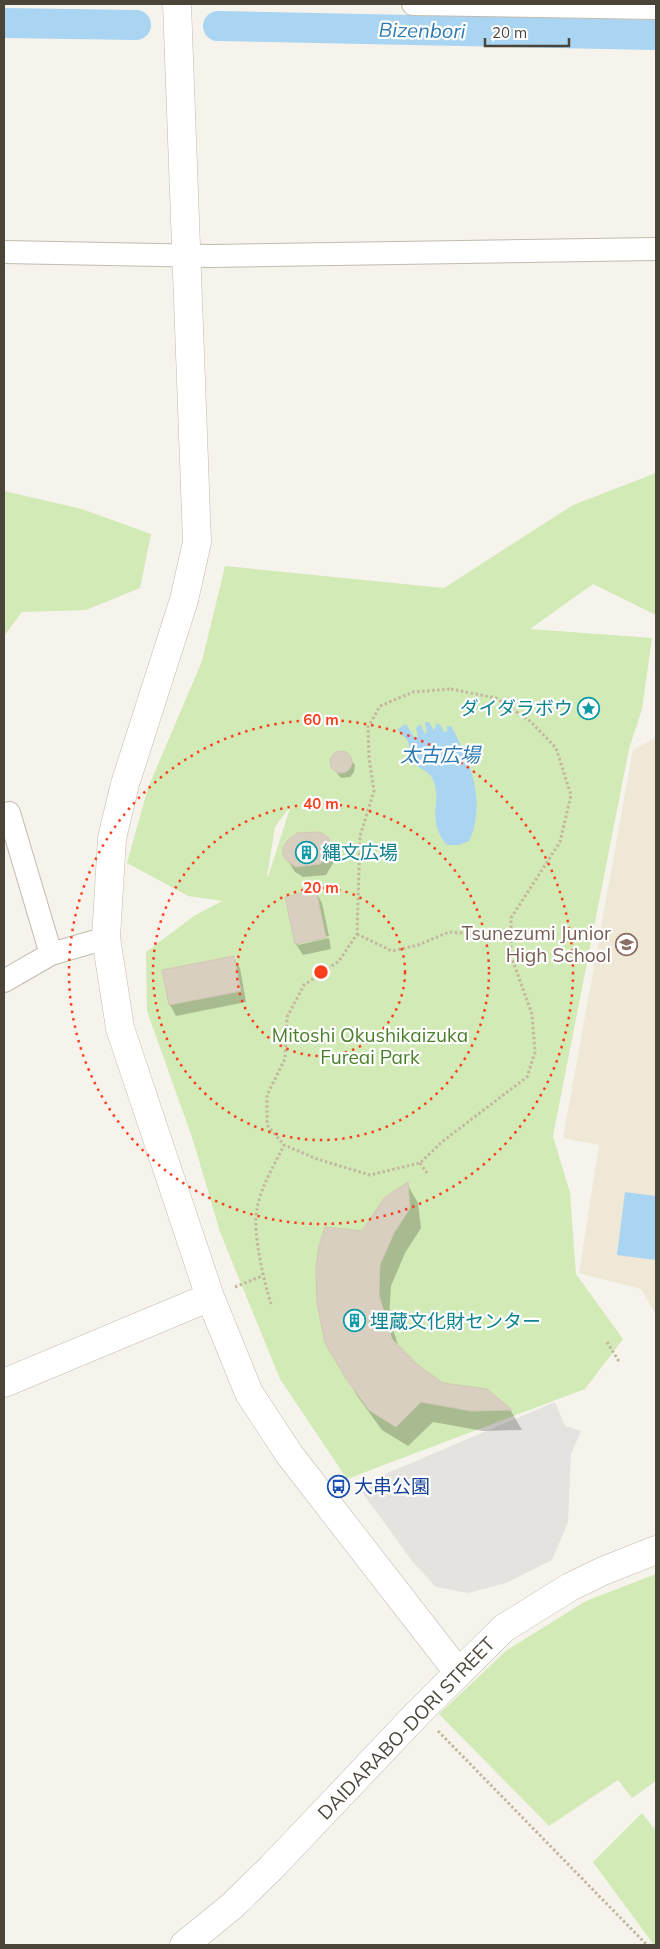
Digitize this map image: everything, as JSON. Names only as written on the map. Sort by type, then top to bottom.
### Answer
[{"type":"street","points":[[413,4],[656,8]]},
{"type":"street","points":[[178,20],[197,542],[184,600],[124,784],[112,838],[106,938],[120,1028],[210,1297],[232,1356],[249,1393],[266,1421],[458,1672]]},
{"type":"street","points":[[4,252],[187,256],[656,249]]},
{"type":"street","points":[[9,813],[51,954]]},
{"type":"street","points":[[4,981],[51,954],[106,938]]},
{"type":"street","points":[[4,1383],[210,1297]]},
{"type":"street","name":"DAIDARABO-DORI STREET","points":[[184,1945],[232,1906],[271,1868],[419,1712],[504,1628],[535,1607],[603,1571],[656,1550]]},
{"type":"path","points":[[451,689],[496,698],[530,721],[556,748],[571,795],[560,842],[511,918],[511,937],[511,956],[532,1014],[535,1052],[527,1077],[443,1141],[420,1163],[370,1175],[317,1159],[284,1145],[267,1125],[267,1095],[285,1060],[287,1016],[304,985],[339,961],[357,934],[360,836],[374,792],[369,758],[368,727],[380,706],[413,692],[451,689]]},
{"type":"path","points":[[357,934],[392,951],[418,945],[449,932],[511,937]]},
{"type":"path","points":[[271,1304],[262,1276],[256,1210],[265,1183],[284,1145]]},
{"type":"path","points":[[420,1163],[428,1173]]},
{"type":"path","points":[[607,1342],[620,1363]]},
{"type":"path","points":[[419,1712],[646,1945]]},
{"type":"shaded area","name":"Tsunezumi Junior High School","points":[[656,737],[656,1314],[641,1289],[579,1273],[599,1145],[563,1138],[633,750]]},
{"type":"shaded area","points":[[555,1402],[565,1426],[581,1431],[571,1454],[568,1522],[552,1560],[506,1583],[468,1593],[436,1587],[412,1561],[362,1492],[369,1481]]},
{"type":"green space","name":"Mitoshi Okushikaizuka Fureai Park","points":[[656,473],[656,615],[593,584],[530,629],[652,638],[642,709],[629,749],[553,1136],[570,1193],[576,1274],[623,1339],[585,1389],[347,1479],[280,1379],[220,1232],[193,1140],[147,1011],[146,952],[194,916],[222,901],[188,896],[127,863],[148,788],[202,661],[225,566],[444,588],[573,505]],"holes":[[[291,805],[268,877],[275,827]]]},
{"type":"green space","points":[[4,491],[82,509],[151,534],[140,588],[86,610],[22,612],[4,636]]},
{"type":"green space","points":[[656,1574],[656,1781],[632,1798],[618,1780],[549,1826],[439,1714],[507,1650],[586,1601]]},
{"type":"green space","points":[[642,1813],[656,1831],[656,1945],[654,1945],[593,1862]]},
{"type":"water","name":"太古広場","points":[[425,722],[429,722],[434,731],[437,723],[444,732],[447,732],[447,727],[451,726],[470,767],[476,797],[474,827],[469,841],[459,845],[447,845],[440,836],[436,818],[435,785],[431,776],[413,762],[408,742],[398,729],[406,724],[414,737],[418,737],[416,728],[420,724],[425,734],[427,733]]},
{"type":"water","points":[[625,1192],[656,1196],[656,1260],[617,1255]]},
{"type":"building","points":[[341,751],[349,754],[352,762],[349,770],[341,773],[333,770],[330,762],[333,754]]},
{"type":"building","name":"縄文広場","points":[[320,832],[329,838],[330,848],[327,857],[320,864],[296,867],[287,861],[283,855],[283,848],[287,841],[297,833]]},
{"type":"building","points":[[316,890],[326,938],[295,944],[285,897]]},
{"type":"building","points":[[234,956],[241,991],[169,1005],[162,970]]},
{"type":"building","name":"埋蔵文化財センター","points":[[408,1182],[410,1208],[394,1233],[380,1265],[379,1295],[392,1339],[417,1364],[443,1383],[487,1389],[512,1410],[471,1411],[421,1402],[396,1427],[369,1410],[345,1377],[325,1343],[317,1303],[316,1268],[319,1246],[325,1227],[362,1231],[384,1198]]},
{"type":"waterway","name":"Bizenbori","points":[[4,23],[136,25]]},
{"type":"waterway","name":"Bizenbori","points":[[218,26],[656,35]]},
{"type":"place","name":"ダイダラボウ","points":[[589,708]]},
{"type":"place","name":"縄文広場","points":[[306,852]]},
{"type":"place","name":"Tsunezumi Junior High School","points":[[627,944]]},
{"type":"place","name":"埋蔵文化財センター","points":[[354,1321]]},
{"type":"place","name":"大串公園","points":[[338,1486]]}]
